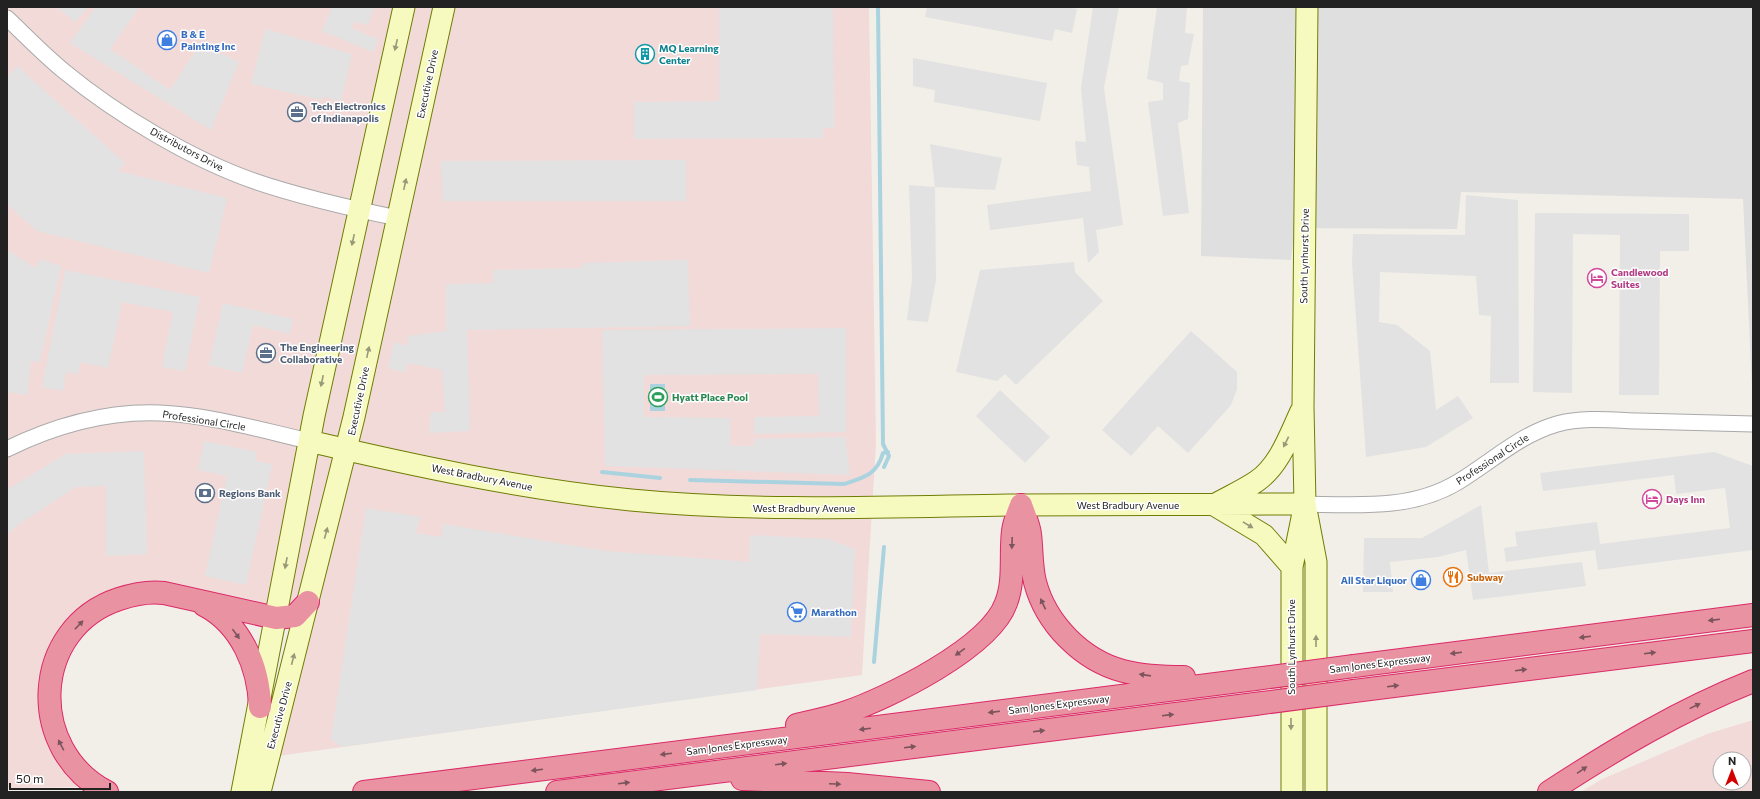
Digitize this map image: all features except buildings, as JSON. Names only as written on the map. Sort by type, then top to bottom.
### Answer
[{"type":"highway","points":[[1021,505],[1030,533],[1031,559],[1034,578],[1042,601],[1062,632],[1085,653],[1107,665],[1124,671],[1142,674],[1255,679]]},
{"type":"highway","points":[[705,749],[859,708],[924,676],[945,663],[985,634],[1000,615],[1008,599],[1011,581],[1013,530],[1021,505]]},
{"type":"highway","points":[[107,792],[93,783],[75,767],[61,747],[56,736],[50,712],[49,694],[53,669],[65,641],[80,623],[94,611],[110,602],[134,595],[152,592],[276,618],[295,616],[308,602]]},
{"type":"highway","points":[[196,601],[211,609],[230,625],[245,646],[257,678],[260,707]]},
{"type":"highway","name":"Sam Jones Expressway","points":[[364,792],[1753,616]]},
{"type":"highway","points":[[557,792],[1753,641]]},
{"type":"highway","points":[[1549,792],[1645,731],[1703,702],[1753,681]]},
{"type":"highway","points":[[673,777],[846,784],[928,792]]},
{"type":"street","name":"Executive Drive","points":[[260,792],[257,766],[260,707],[276,618],[310,441],[404,7]]},
{"type":"street","name":"Executive Drive","points":[[242,792],[257,766],[308,602],[346,450],[444,7]]},
{"type":"street","name":"South Lynhurst Drive","points":[[1307,7],[1303,407],[1305,504],[1316,562],[1316,792]]},
{"type":"street","name":"Distributors Drive","points":[[7,18],[65,72],[109,104],[166,140],[218,166],[253,181],[309,198],[398,218]]},
{"type":"street","points":[[1214,505],[1258,481],[1266,473],[1281,452],[1303,407]]},
{"type":"street","name":"Professional Circle","points":[[7,449],[49,431],[84,421],[120,414],[138,413],[171,414],[210,419],[310,441]]},
{"type":"street","name":"Professional Circle","points":[[1305,504],[1380,504],[1404,502],[1423,497],[1458,482],[1530,434],[1565,422],[1608,420],[1753,424]]},
{"type":"street","name":"West Bradbury Avenue","points":[[310,441],[346,450],[507,482],[595,496],[652,502],[744,508],[832,509],[1021,505],[1305,504]]},
{"type":"street","name":"South Lynhurst Drive","points":[[1292,792],[1292,567],[1305,504]]},
{"type":"street","points":[[1214,505],[1264,535],[1292,567]]},
{"type":"shaded area","points":[[7,7],[869,7],[876,444],[862,675],[278,756],[316,616],[167,586],[54,643],[38,678],[39,711],[48,748],[79,787],[7,788]]},
{"type":"shaded area","points":[[57,7],[88,7],[75,22]]},
{"type":"shaded area","points":[[96,7],[139,7],[110,49],[170,90],[200,44],[239,62],[211,130],[70,43]]},
{"type":"shaded area","points":[[332,7],[374,7],[368,25],[355,22],[352,25],[352,28],[378,39],[373,52],[322,31]]},
{"type":"shaded area","points":[[719,7],[833,7],[834,128],[823,128],[823,138],[634,139],[634,102],[719,101]]},
{"type":"shaded area","points":[[927,7],[1065,7],[1077,9],[1072,33],[1055,29],[1052,41],[925,17]]},
{"type":"shaded area","points":[[1093,7],[1119,7],[1104,88],[1123,225],[1096,230],[1099,252],[1088,263],[1083,218],[990,230],[987,205],[1091,191],[1089,167],[1077,165],[1075,141],[1086,142],[1081,88]]},
{"type":"shaded area","points":[[1157,7],[1187,7],[1185,33],[1194,34],[1188,65],[1181,66],[1179,81],[1190,83],[1188,119],[1178,123],[1189,213],[1163,216],[1148,102],[1163,100],[1163,83],[1147,79]]},
{"type":"shaded area","points":[[1203,7],[1753,7],[1753,407],[1743,199],[1461,192],[1457,229],[1295,228],[1291,260],[1201,256]]},
{"type":"shaded area","points":[[265,29],[352,54],[341,101],[323,97],[322,100],[251,84]]},
{"type":"shaded area","points":[[913,58],[1047,83],[1040,121],[934,102],[935,90],[913,86]]},
{"type":"shaded area","points":[[17,66],[125,163],[118,171],[227,198],[209,273],[37,231],[7,204],[7,78]]},
{"type":"shaded area","points":[[930,144],[1002,158],[995,190],[935,187]]},
{"type":"shaded area","points":[[686,160],[686,201],[443,201],[441,161]]},
{"type":"shaded area","points":[[909,185],[935,187],[936,280],[928,322],[907,320],[912,279]]},
{"type":"shaded area","points":[[1466,195],[1518,200],[1519,383],[1490,383],[1491,316],[1479,315],[1476,276],[1380,272],[1379,322],[1397,325],[1430,351],[1436,410],[1458,396],[1473,418],[1426,447],[1366,457],[1352,263],[1353,234],[1465,235]]},
{"type":"shaded area","points":[[1535,213],[1689,214],[1689,251],[1660,251],[1659,395],[1619,395],[1620,235],[1573,234],[1572,393],[1533,392]]},
{"type":"shaded area","points":[[7,250],[35,268],[40,259],[61,266],[40,362],[31,361],[27,395],[7,392],[7,306],[9,297],[7,296]]},
{"type":"shaded area","points":[[688,260],[690,326],[467,330],[470,431],[429,433],[431,412],[445,412],[442,370],[407,363],[405,373],[388,368],[394,342],[407,346],[408,336],[446,331],[446,284],[493,283],[493,270],[582,268],[583,263]]},
{"type":"shaded area","points":[[1074,262],[1075,272],[1103,301],[1016,385],[1005,374],[997,381],[956,372],[980,270]]},
{"type":"shaded area","points":[[65,270],[200,297],[185,371],[162,367],[173,312],[122,302],[108,368],[81,362],[78,374],[66,372],[63,391],[42,387]]},
{"type":"shaded area","points":[[223,303],[293,319],[290,334],[253,325],[242,373],[209,365]]},
{"type":"shaded area","points":[[846,328],[846,432],[754,434],[754,417],[819,416],[818,374],[644,375],[644,417],[730,418],[730,446],[754,446],[754,439],[845,437],[850,475],[605,466],[602,330]]},
{"type":"shaded area","points":[[1191,331],[1237,372],[1237,389],[1231,405],[1188,453],[1158,426],[1131,456],[1102,430]]},
{"type":"shaded area","points":[[1000,390],[1050,437],[1025,463],[976,416]]},
{"type":"shaded area","points":[[204,441],[257,452],[255,461],[272,464],[246,585],[205,576],[227,476],[198,470]]},
{"type":"shaded area","points":[[144,451],[147,554],[106,556],[106,486],[76,487],[19,524],[7,534],[7,490],[65,454]]},
{"type":"shaded area","points":[[1714,452],[1753,466],[1753,550],[1598,570],[1595,550],[1506,562],[1504,548],[1517,546],[1515,532],[1597,522],[1600,544],[1730,528],[1725,488],[1676,494],[1674,475],[1543,491],[1540,473]]},
{"type":"shaded area","points":[[1481,505],[1489,573],[1582,562],[1586,586],[1473,600],[1466,550],[1438,557],[1390,562],[1393,592],[1363,592],[1364,538],[1422,538]]},
{"type":"shaded area","points":[[366,508],[420,517],[416,533],[441,537],[443,524],[606,551],[749,562],[750,535],[828,539],[855,549],[851,637],[760,634],[757,690],[341,747],[331,739]]},
{"type":"shaded area","points":[[1753,720],[1753,792],[1581,792],[1600,780],[1707,734]]},
{"type":"water","name":"Hyatt Place Pool","points":[[650,384],[665,384],[665,411],[650,411]]},
{"type":"waterway","points":[[878,7],[883,444],[889,456],[884,467]]},
{"type":"waterway","points":[[690,480],[844,484],[857,480],[873,471],[883,453],[888,452]]},
{"type":"waterway","points":[[602,472],[660,478]]},
{"type":"waterway","points":[[874,662],[884,547]]},
{"type":"place","name":"B & E Painting Inc","points":[[167,40]]},
{"type":"place","name":"MQ Learning Center","points":[[645,54]]},
{"type":"place","name":"Tech Electronics of Indianapolis","points":[[297,112]]},
{"type":"place","name":"Candlewood Suites","points":[[1597,278]]},
{"type":"place","name":"The Engineering Collaborative","points":[[266,353]]},
{"type":"place","name":"Hyatt Place Pool","points":[[658,397]]},
{"type":"place","name":"Regions Bank","points":[[205,493]]},
{"type":"place","name":"Days Inn","points":[[1652,499]]},
{"type":"place","name":"Subway","points":[[1453,577]]},
{"type":"place","name":"All Star Liquor","points":[[1421,580]]},
{"type":"place","name":"Marathon","points":[[797,612]]}]
